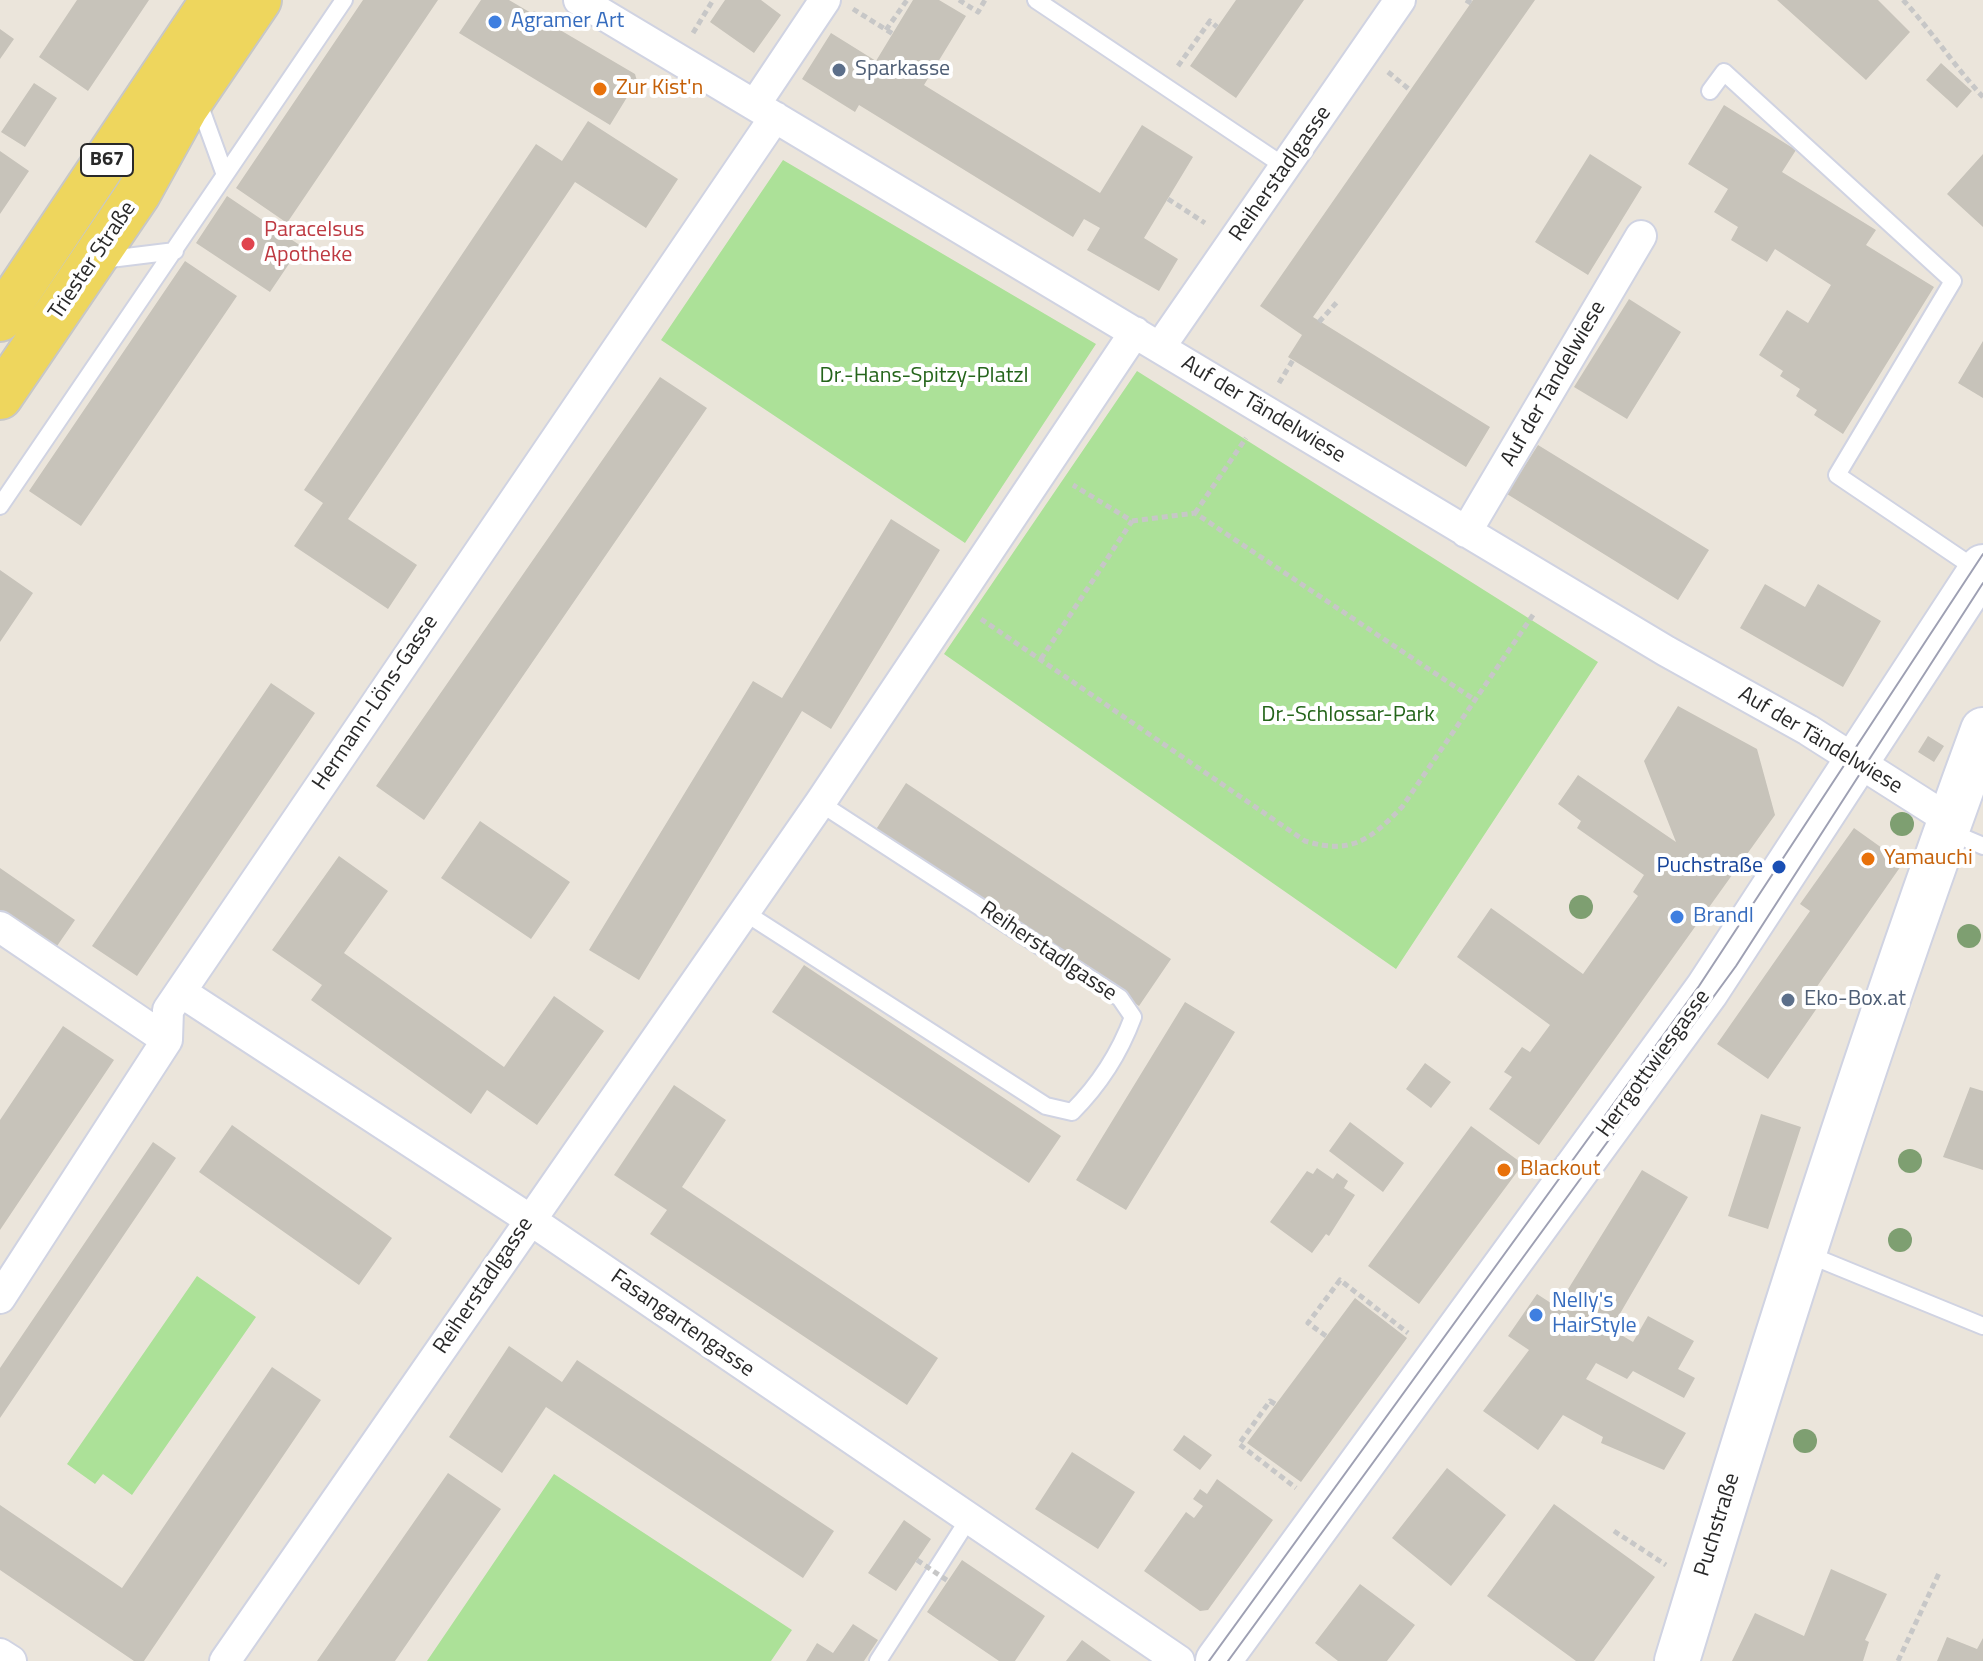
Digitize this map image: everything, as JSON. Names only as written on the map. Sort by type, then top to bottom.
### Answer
[{"type":"main road","name":"Triester Straße","points":[[0,319],[213,0]]},
{"type":"main road","name":"Triester Straße","points":[[0,397],[138,194],[195,94],[259,0]]},
{"type":"street","name":"Auf der Tändelwiese","points":[[579,0],[1466,532],[1856,761],[1958,831]]},
{"type":"street","name":"Reiherstadlgasse","points":[[225,1661],[529,1219],[1148,339],[1287,168],[1400,0]]},
{"type":"street","name":"Hermann-Löns-Gasse","points":[[0,1298],[167,1040],[168,1010],[835,2]]},
{"type":"street","name":"Auf der Tandelwiese","points":[[1466,532],[1641,236]]},
{"type":"street","name":"Herrgottwiesgasse","points":[[1218,1661],[1707,990],[1982,569]]},
{"type":"street","name":"Puchstraße","points":[[1677,1661],[1802,1252],[1883,1021],[1958,831],[1983,730]]},
{"type":"street","points":[[0,927],[167,1040]]},
{"type":"street","name":"Fasangartengasse","points":[[181,992],[529,1219],[1179,1661]]},
{"type":"street","points":[[0,1654],[11,1661]]},
{"type":"lane","points":[[0,506],[344,0]]},
{"type":"lane","points":[[1036,0],[1287,168]]},
{"type":"lane","points":[[1710,91],[1724,72],[1953,281],[1837,475],[1982,569]]},
{"type":"lane","points":[[195,94],[225,175]]},
{"type":"lane","points":[[92,261],[175,251]]},
{"type":"lane","name":"Reiherstadlgasse","points":[[744,912],[1046,1106],[1072,1112],[1088,1096],[1125,1038],[1133,1017],[1120,998],[820,803]]},
{"type":"lane","points":[[1802,1252],[1983,1326]]},
{"type":"lane","points":[[878,1661],[968,1520]]},
{"type":"path","points":[[886,30],[907,0]]},
{"type":"path","points":[[959,0],[978,12],[985,0]]},
{"type":"path","points":[[1903,0],[1930,30],[1948,60],[1983,97]]},
{"type":"path","points":[[835,2],[893,34]]},
{"type":"path","points":[[1164,87],[1210,21],[1217,27]]},
{"type":"path","points":[[1381,66],[1410,90]]},
{"type":"path","points":[[1168,199],[1206,224]]},
{"type":"path","points":[[1319,322],[1338,301]]},
{"type":"path","points":[[1279,383],[1293,360]]},
{"type":"path","points":[[1195,513],[1252,429]]},
{"type":"path","points":[[1060,477],[1132,521],[1195,513],[1475,700]]},
{"type":"path","points":[[1041,659],[1132,521]]},
{"type":"path","points":[[979,618],[1305,841],[1328,848],[1357,844],[1381,829],[1402,807],[1541,603]]},
{"type":"path","points":[[1326,1336],[1308,1323],[1340,1280],[1418,1341]]},
{"type":"path","points":[[1275,1404],[1270,1401],[1239,1444],[1304,1493]]},
{"type":"path","points":[[1614,1531],[1669,1567]]},
{"type":"path","points":[[917,1560],[948,1581]]},
{"type":"path","points":[[1898,1661],[1940,1571]]},
{"type":"green space","name":"Dr.-Hans-Spitzy-Platzl","points":[[783,160],[1096,344],[965,543],[661,340]]},
{"type":"green space","name":"Dr.-Schlossar-Park","points":[[1137,371],[1598,662],[1396,969],[944,654]]},
{"type":"green space","points":[[197,1276],[256,1317],[132,1495],[103,1474],[95,1484],[67,1464]]},
{"type":"green space","points":[[554,1474],[792,1630],[771,1661],[427,1661]]},
{"type":"building","points":[[77,0],[149,0],[88,91],[39,57]]},
{"type":"building","points":[[363,0],[438,0],[287,223],[236,188]]},
{"type":"building","points":[[481,0],[509,0],[635,74],[637,81],[610,125],[459,33]]},
{"type":"building","points":[[725,0],[761,0],[781,15],[754,53],[710,22]]},
{"type":"building","points":[[913,0],[939,0],[966,16],[924,85],[1100,193],[1142,125],[1193,157],[1144,238],[1178,259],[1159,291],[1087,250],[1100,228],[1084,219],[1073,237],[859,105],[855,112],[802,79],[831,33],[876,61]]},
{"type":"building","points":[[1236,0],[1304,0],[1236,98],[1190,66]]},
{"type":"building","points":[[1473,0],[1535,0],[1313,317],[1490,427],[1466,467],[1288,357],[1302,335],[1260,306]]},
{"type":"building","points":[[1777,0],[1878,0],[1910,32],[1866,80]]},
{"type":"building","points":[[0,29],[14,39],[0,59]]},
{"type":"building","points":[[1941,63],[1972,91],[1957,108],[1926,80]]},
{"type":"building","points":[[34,83],[57,98],[25,147],[1,132]]},
{"type":"building","points":[[1724,105],[1796,150],[1782,172],[1876,230],[1866,245],[1934,287],[1843,434],[1814,415],[1817,410],[1796,396],[1800,389],[1780,376],[1783,371],[1759,355],[1787,310],[1808,323],[1831,285],[1775,249],[1767,262],[1731,240],[1738,227],[1714,212],[1728,189],[1688,164]]},
{"type":"building","points":[[588,121],[678,179],[646,228],[575,182],[348,519],[417,565],[388,609],[294,546],[323,503],[304,490],[536,144],[562,161]]},
{"type":"building","points":[[0,151],[29,171],[0,214]]},
{"type":"building","points":[[1590,154],[1642,187],[1588,275],[1535,242]]},
{"type":"building","points":[[1983,154],[1983,227],[1947,194]]},
{"type":"building","name":"Paracelsus Apotheke","points":[[227,196],[301,246],[270,292],[196,243]]},
{"type":"building","points":[[185,261],[237,296],[81,526],[29,491]]},
{"type":"building","points":[[1629,299],[1681,332],[1627,419],[1574,387]]},
{"type":"building","points":[[1983,341],[1983,398],[1958,383]]},
{"type":"building","points":[[660,377],[707,408],[424,820],[376,786]]},
{"type":"building","points":[[1538,445],[1709,550],[1678,600],[1507,494]]},
{"type":"building","points":[[891,519],[940,550],[831,729],[802,711],[639,980],[589,950],[753,681],[782,698]]},
{"type":"building","points":[[0,570],[33,593],[0,642]]},
{"type":"building","points":[[1765,584],[1805,607],[1818,584],[1881,621],[1843,687],[1740,628]]},
{"type":"building","points":[[271,683],[315,713],[137,976],[92,946]]},
{"type":"building","points":[[1678,706],[1757,749],[1775,815],[1539,1145],[1489,1109],[1512,1077],[1504,1072],[1522,1047],[1530,1052],[1550,1025],[1457,957],[1491,908],[1583,974],[1638,896],[1633,892],[1644,875],[1577,828],[1581,821],[1558,804],[1578,775],[1676,842],[1644,761]]},
{"type":"building","points":[[1928,736],[1944,746],[1934,762],[1918,752]]},
{"type":"building","points":[[906,783],[1171,959],[1139,1006],[875,831]]},
{"type":"building","points":[[480,821],[570,882],[531,939],[441,878]]},
{"type":"building","points":[[1854,828],[1903,863],[1816,988],[1826,995],[1768,1079],[1717,1044],[1810,911],[1800,904]]},
{"type":"building","points":[[339,856],[388,891],[344,953],[504,1067],[554,996],[604,1031],[537,1125],[487,1090],[471,1114],[311,1000],[322,985],[272,950]]},
{"type":"building","points":[[0,868],[75,920],[55,949],[0,911]]},
{"type":"building","points":[[804,965],[1061,1136],[1029,1183],[772,1012]]},
{"type":"building","points":[[1185,1002],[1235,1032],[1126,1210],[1076,1180]]},
{"type":"building","points":[[63,1026],[114,1060],[0,1230],[0,1120]]},
{"type":"building","points":[[1425,1063],[1451,1082],[1431,1108],[1406,1089]]},
{"type":"building","points":[[674,1085],[726,1120],[682,1187],[938,1358],[907,1405],[650,1234],[667,1210],[614,1175]]},
{"type":"building","points":[[1970,1087],[1983,1091],[1983,1170],[1943,1157]]},
{"type":"building","points":[[1761,1114],[1801,1127],[1768,1229],[1728,1216]]},
{"type":"building","points":[[1350,1122],[1404,1163],[1383,1192],[1329,1151]]},
{"type":"building","points":[[232,1125],[392,1238],[359,1285],[199,1172]]},
{"type":"building","points":[[1471,1126],[1523,1164],[1419,1304],[1368,1266]]},
{"type":"building","points":[[153,1142],[176,1158],[0,1418],[0,1368]]},
{"type":"building","points":[[1317,1168],[1333,1179],[1337,1173],[1348,1181],[1344,1188],[1355,1195],[1329,1236],[1326,1234],[1312,1253],[1270,1222],[1307,1171],[1313,1174]]},
{"type":"building","points":[[1642,1170],[1688,1197],[1611,1329],[1633,1342],[1648,1316],[1694,1341],[1678,1369],[1695,1378],[1684,1398],[1633,1371],[1627,1379],[1596,1363],[1586,1379],[1686,1433],[1664,1470],[1601,1443],[1603,1437],[1563,1415],[1538,1450],[1483,1411],[1529,1350],[1508,1336],[1537,1294],[1557,1307]]},
{"type":"building","points":[[1355,1298],[1407,1338],[1301,1482],[1247,1443]]},
{"type":"building","points":[[509,1346],[562,1382],[577,1360],[834,1531],[803,1578],[546,1407],[502,1473],[449,1437]]},
{"type":"building","points":[[272,1367],[321,1400],[144,1661],[134,1661],[0,1570],[0,1505],[122,1588]]},
{"type":"building","points":[[1184,1435],[1212,1455],[1200,1470],[1173,1450]]},
{"type":"building","points":[[1072,1452],[1135,1492],[1098,1549],[1035,1509]]},
{"type":"building","points":[[1447,1468],[1506,1515],[1451,1586],[1392,1538]]},
{"type":"building","points":[[448,1473],[501,1509],[395,1661],[317,1661]]},
{"type":"building","points":[[1217,1479],[1273,1520],[1208,1610],[1200,1611],[1144,1571],[1186,1512],[1194,1518],[1203,1506],[1193,1499],[1200,1489],[1207,1494]]},
{"type":"building","points":[[1554,1504],[1655,1577],[1594,1661],[1576,1661],[1487,1596]]},
{"type":"building","points":[[904,1520],[931,1539],[896,1591],[868,1573]]},
{"type":"building","points":[[962,1560],[1045,1616],[1015,1661],[999,1661],[927,1612]]},
{"type":"building","points":[[1831,1569],[1887,1594],[1865,1640],[1869,1642],[1863,1661],[1732,1661],[1755,1613],[1804,1636]]},
{"type":"building","points":[[1360,1584],[1415,1625],[1387,1661],[1338,1661],[1315,1643]]},
{"type":"building","points":[[853,1624],[878,1640],[864,1661],[806,1661],[817,1643],[833,1653]]},
{"type":"building","points":[[1947,1637],[1977,1649],[1983,1638],[1983,1661],[1937,1661]]},
{"type":"building","points":[[1082,1640],[1111,1661],[1066,1661]]},
{"type":"tram line","points":[[1209,1661],[1699,986],[1983,554]]},
{"type":"tram line","points":[[1228,1661],[1736,966],[1983,583]]},
{"type":"place","name":"Agramer Art","points":[[495,22]]},
{"type":"place","name":"Sparkasse","points":[[839,70]]},
{"type":"place","name":"Zur Kist'n","points":[[600,89]]},
{"type":"place","name":"Paracelsus Apotheke","points":[[248,244]]},
{"type":"place","name":"Yamauchi","points":[[1868,859]]},
{"type":"place","name":"Puchstraße","points":[[1779,867]]},
{"type":"place","name":"Brandl","points":[[1677,917]]},
{"type":"place","name":"Eko-Box.at","points":[[1788,1000]]},
{"type":"place","name":"Blackout","points":[[1504,1170]]},
{"type":"place","name":"Nelly's HairStyle","points":[[1536,1315]]}]
